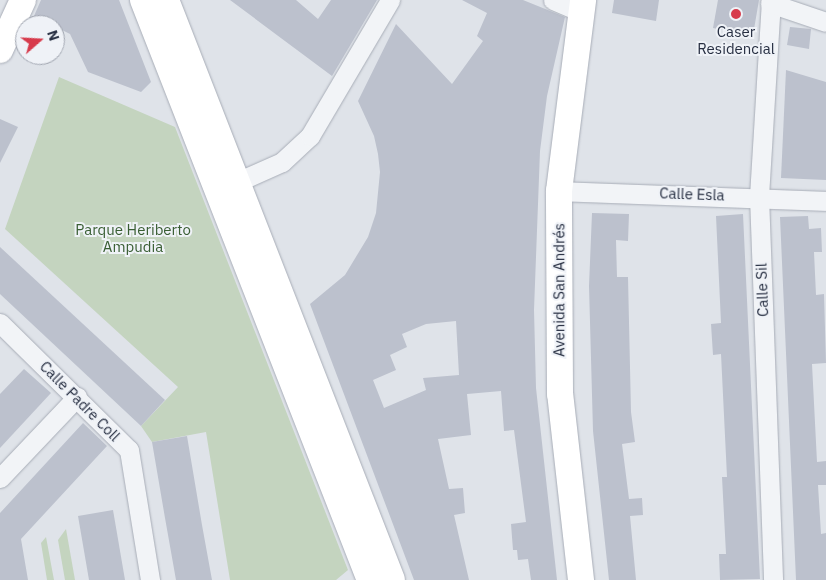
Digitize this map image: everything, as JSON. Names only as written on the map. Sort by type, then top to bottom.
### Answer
[{"type":"main road","points":[[0,50],[23,0]]},
{"type":"main road","points":[[143,0],[370,580]]},
{"type":"main road","points":[[166,0],[392,580]]},
{"type":"main road","name":"Avenida San Andrés","points":[[581,580],[560,394],[559,191],[582,6]]},
{"type":"street","points":[[237,182],[282,162],[310,136],[390,0]]},
{"type":"street","points":[[553,0],[582,6]]},
{"type":"street","points":[[771,1],[826,22]]},
{"type":"street","name":"Calle Sil","points":[[771,1],[759,196],[773,580]]},
{"type":"street","name":"Calle Esla","points":[[559,191],[759,196],[826,201]]},
{"type":"street","name":"Calle Padre Coll","points":[[0,323],[129,450],[150,580]]},
{"type":"street","points":[[0,478],[77,397]]},
{"type":"green space","name":"Parque Heriberto Ampudia","points":[[59,77],[175,127],[348,570],[336,580],[230,580],[206,432],[152,442],[141,426],[178,387],[5,229]]},
{"type":"green space","points":[[66,529],[75,580],[65,580],[58,540]]},
{"type":"green space","points":[[46,537],[54,580],[47,580],[41,543]]},
{"type":"building","points":[[41,0],[119,0],[151,82],[141,92],[88,72],[70,34],[65,32],[65,15],[34,15]]},
{"type":"building","points":[[230,0],[296,0],[318,19],[331,0],[377,0],[332,76]]},
{"type":"building","points":[[462,0],[523,0],[565,17],[547,96],[540,151],[534,310],[536,388],[557,580],[531,580],[528,559],[518,560],[517,550],[513,550],[511,524],[526,522],[514,430],[504,431],[501,391],[467,394],[471,435],[438,439],[449,489],[463,488],[465,513],[454,515],[469,580],[414,580],[310,304],[345,275],[368,237],[376,213],[380,172],[378,154],[374,136],[358,101],[396,24],[452,84],[483,41],[477,36],[487,13]],"holes":[[[456,321],[459,375],[423,378],[426,390],[384,408],[373,380],[396,370],[390,355],[407,347],[402,334],[426,324]]]},
{"type":"building","name":"Caser Residencial","points":[[614,0],[659,0],[656,21],[612,13]]},
{"type":"building","name":"Caser Residencial","points":[[718,0],[759,0],[753,35],[713,28]]},
{"type":"building","points":[[790,27],[811,29],[809,49],[787,45]]},
{"type":"building","points":[[786,70],[826,82],[826,180],[781,178]]},
{"type":"building","points":[[0,119],[18,127],[0,163]]},
{"type":"building","points":[[592,213],[629,214],[628,241],[616,240],[617,277],[628,277],[631,412],[635,442],[622,444],[629,499],[642,498],[643,515],[630,516],[636,580],[609,580],[593,431],[589,286]]},
{"type":"building","points":[[743,214],[760,579],[720,580],[719,554],[726,554],[722,477],[727,477],[721,354],[713,355],[711,324],[721,323],[716,216]]},
{"type":"building","points":[[808,216],[809,229],[821,228],[822,252],[814,252],[816,295],[824,294],[826,363],[812,364],[817,462],[826,461],[826,485],[818,485],[821,534],[826,533],[826,580],[796,580],[780,217]]},
{"type":"building","points":[[0,247],[165,400],[141,426],[0,294]]},
{"type":"building","points":[[24,369],[51,393],[0,448],[0,394]]},
{"type":"building","points":[[83,423],[107,446],[21,539],[28,580],[0,580],[0,513]]},
{"type":"building","points":[[187,436],[212,580],[176,580],[165,518],[152,442]]},
{"type":"building","points":[[113,510],[125,580],[89,580],[78,516]]},
{"type":"place","name":"Caser Residencial","points":[[736,14]]}]
